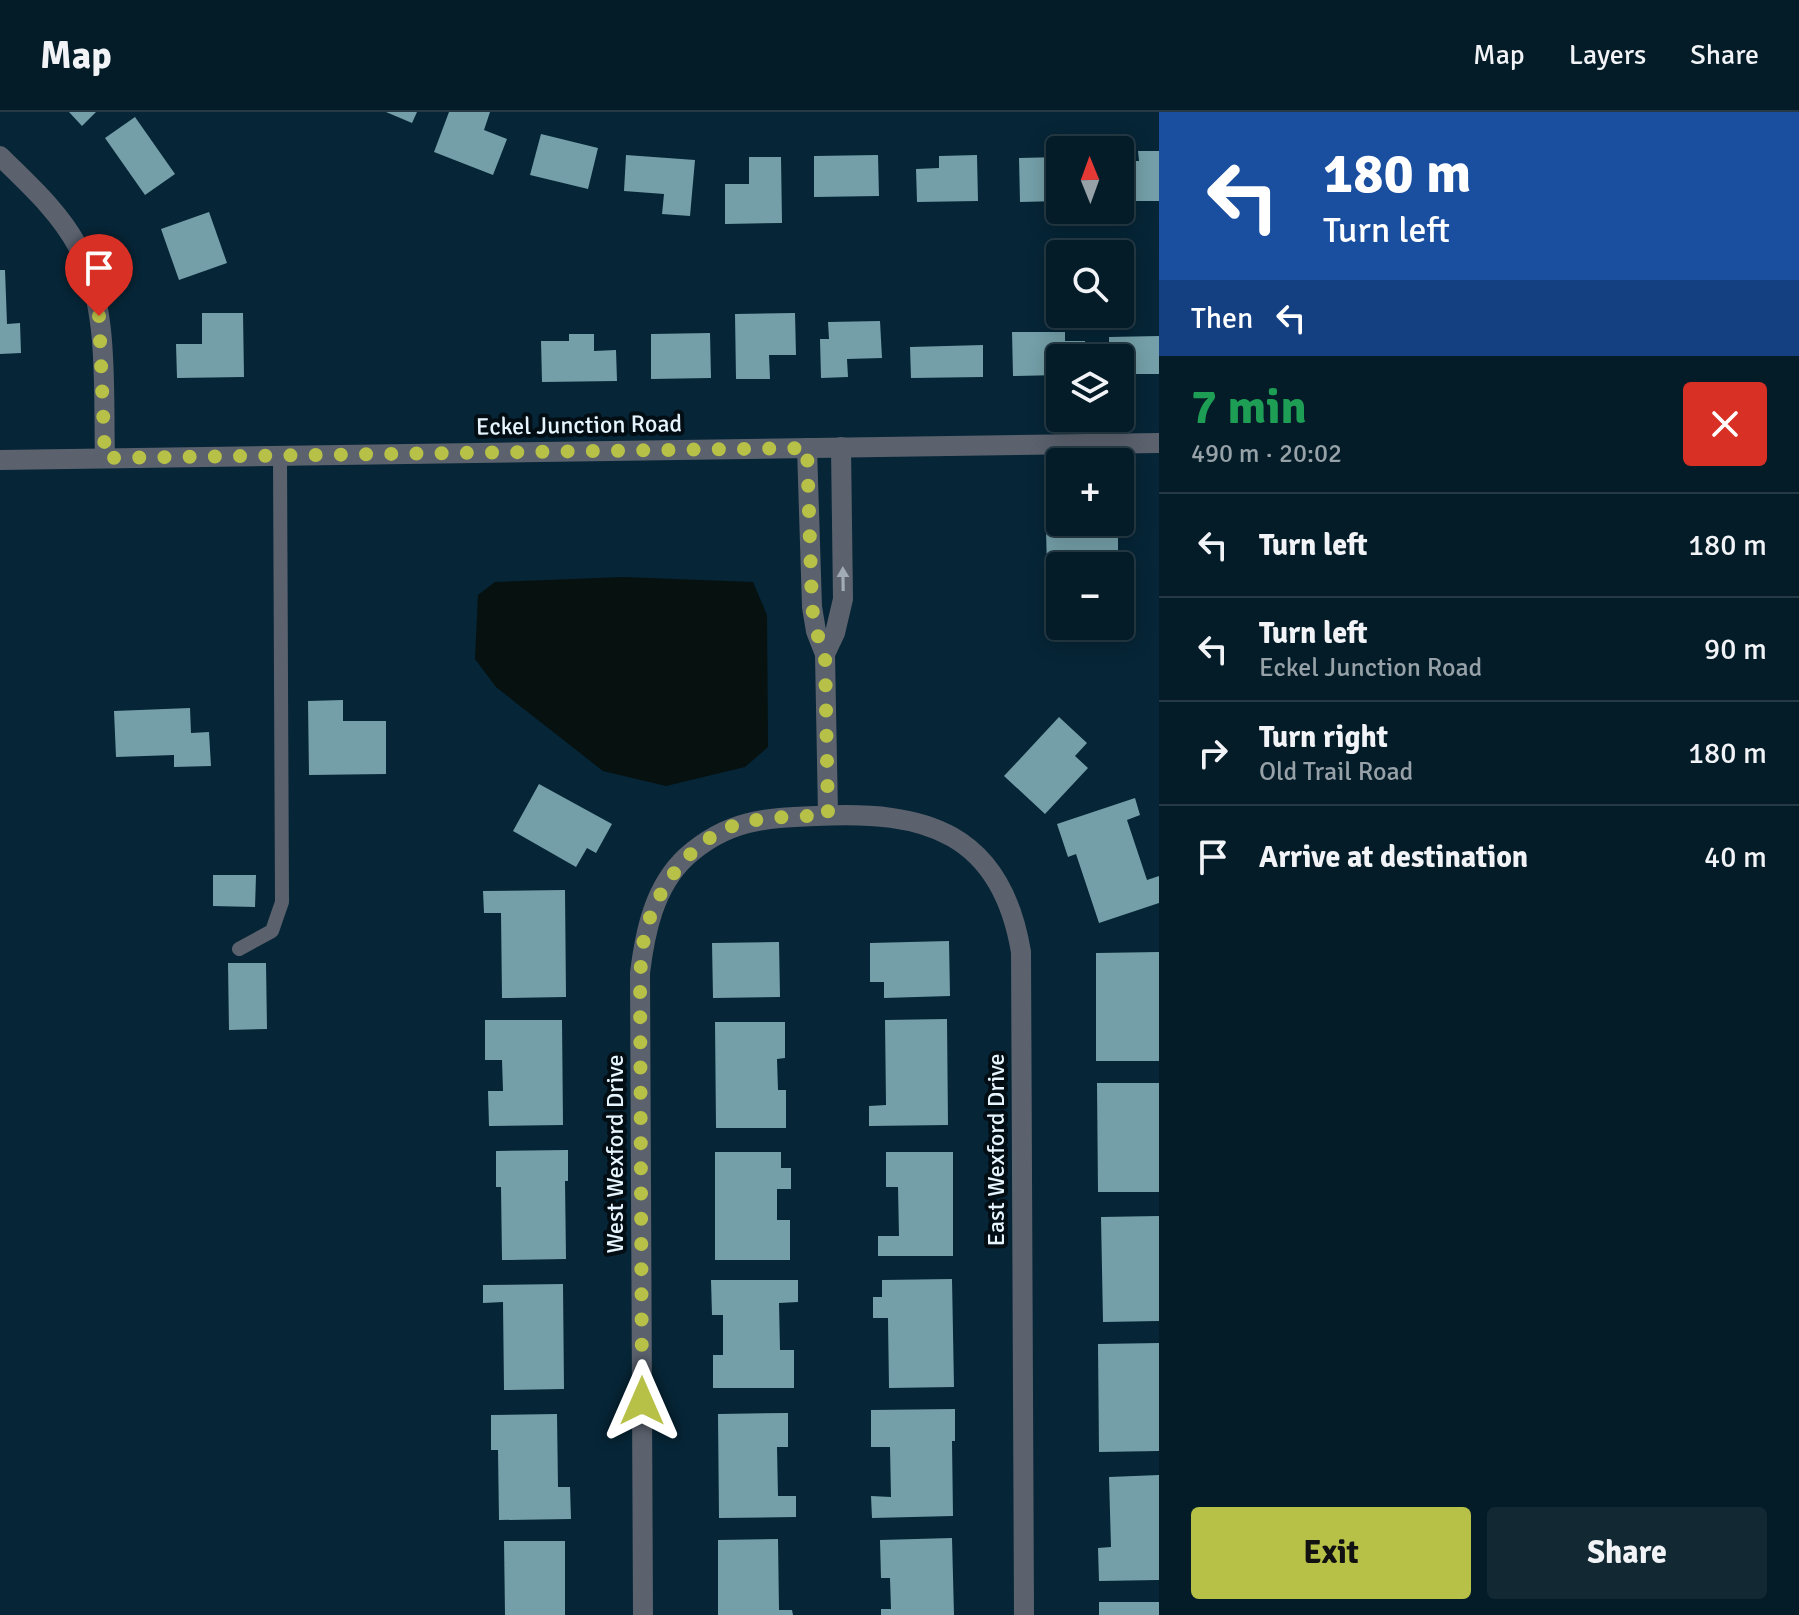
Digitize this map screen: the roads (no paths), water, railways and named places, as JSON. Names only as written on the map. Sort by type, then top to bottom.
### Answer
[{"type":"street","points":[[0,156],[65,226],[92,281],[99,316],[105,458]]},
{"type":"street","name":"Eckel Junction Road","points":[[0,460],[1159,443]]},
{"type":"street","points":[[825,654],[835,633],[843,599],[841,447]]},
{"type":"street","points":[[807,448],[812,607],[816,631],[825,654],[828,815]]},
{"type":"street","name":"West Wexford Drive","points":[[643,1615],[640,973],[645,932],[669,879],[685,858],[720,832],[752,821],[828,815]]},
{"type":"street","name":"East Wexford Drive","points":[[828,815],[902,818],[949,834],[975,852],[994,873],[1017,923],[1021,952],[1024,1615]]},
{"type":"lane","points":[[239,949],[272,931],[282,902],[280,455]]}]
